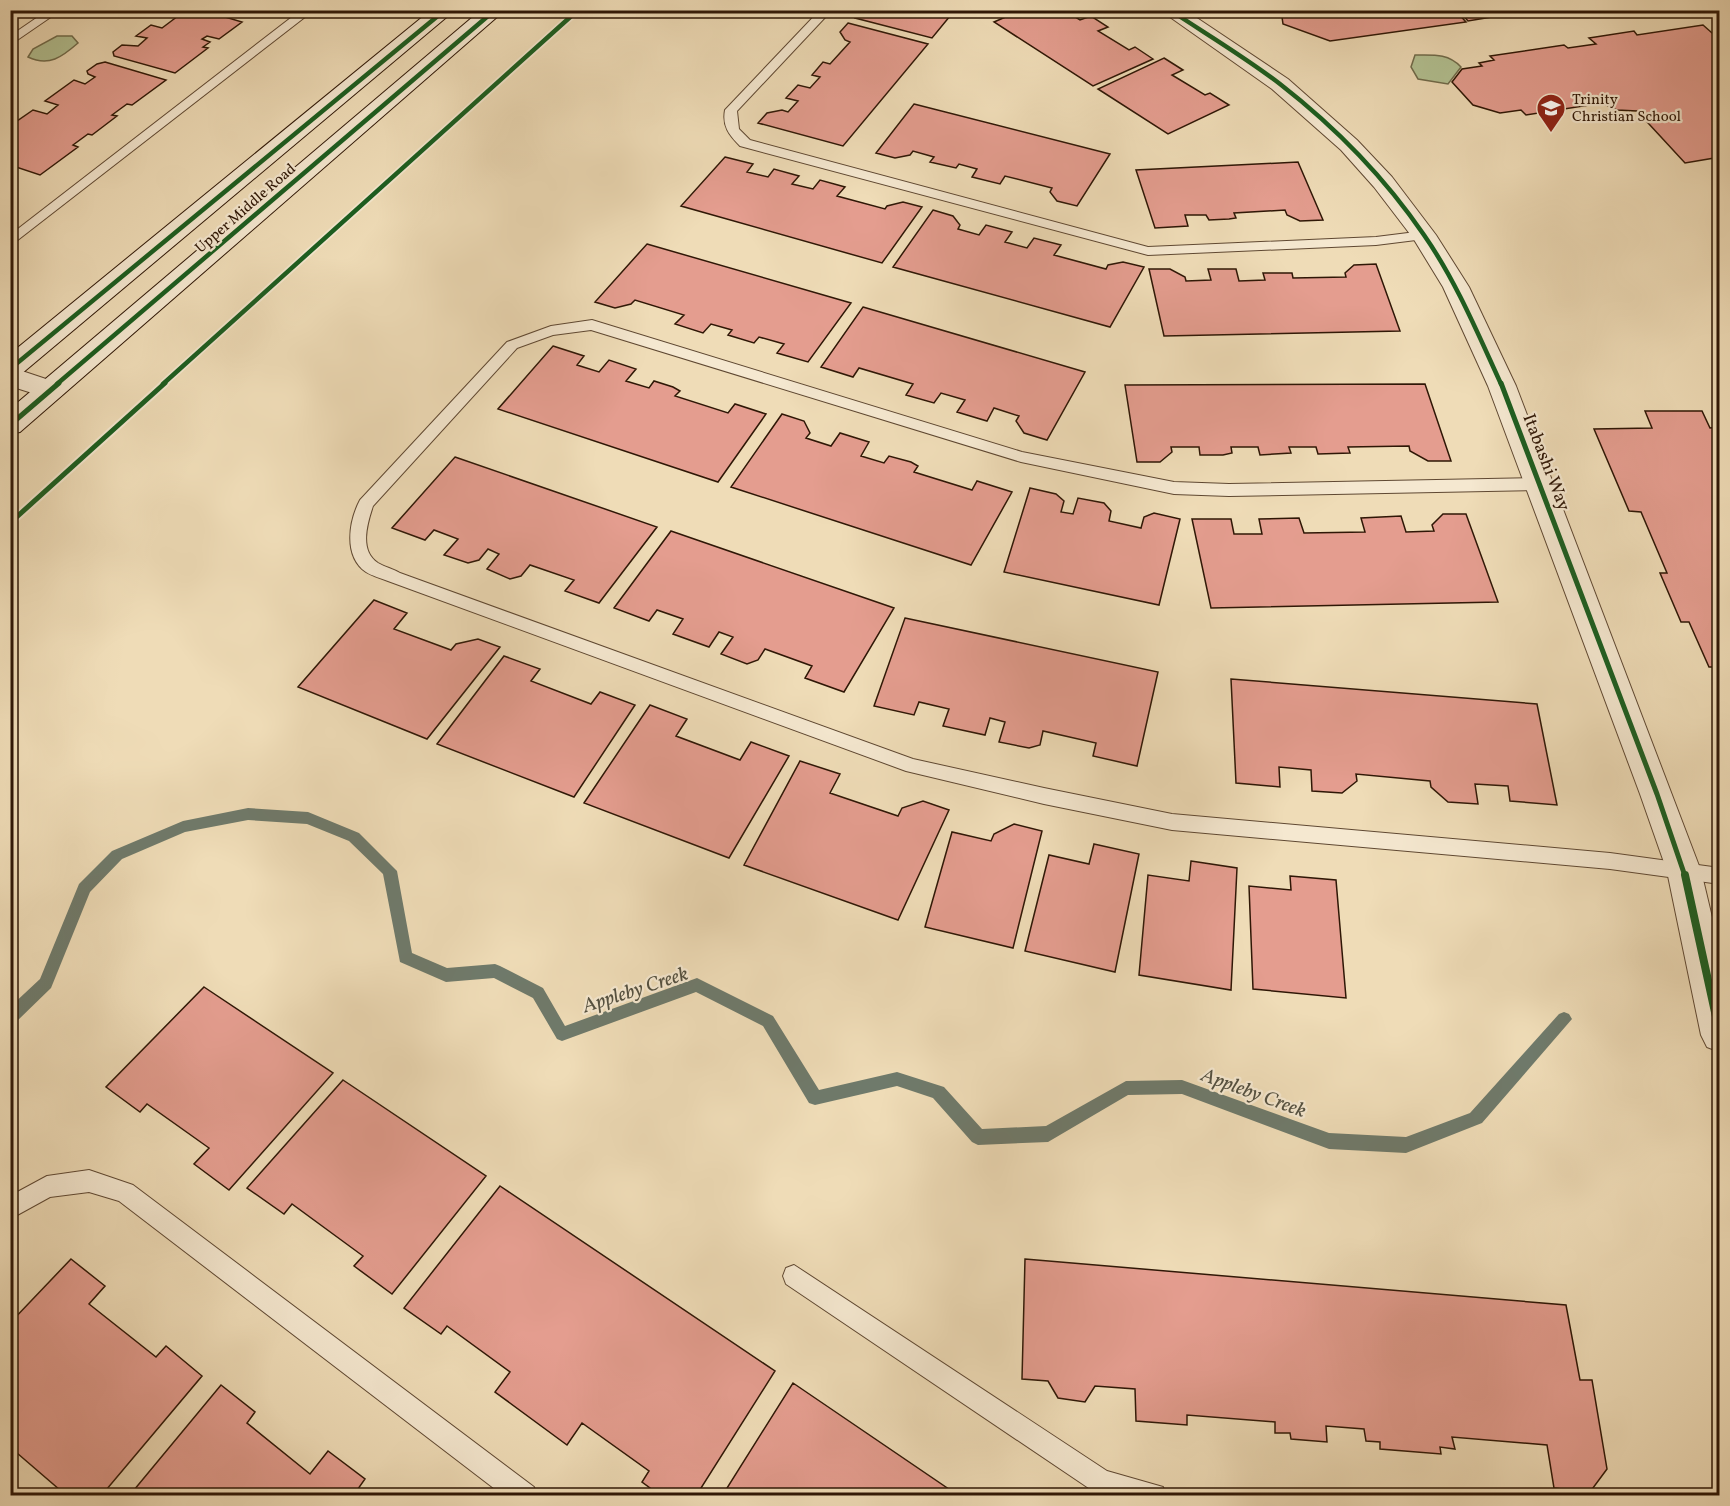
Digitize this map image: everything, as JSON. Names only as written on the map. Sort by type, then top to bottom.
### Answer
[{"type":"main road","name":"Upper Middle Road","points":[[10,369],[445,10]]},
{"type":"main road","name":"Upper Middle Road","points":[[10,425],[495,10]]},
{"type":"main road","name":"Itabashi Way","points":[[1170,10],[1247,60],[1318,116],[1365,161],[1424,235],[1443,263],[1473,320],[1502,386],[1648,768],[1684,872],[1719,1035]]},
{"type":"main road","points":[[10,376],[51,390]]},
{"type":"lane","points":[[10,42],[56,10]]},
{"type":"lane","points":[[10,242],[309,10]]},
{"type":"lane","points":[[827,10],[731,110],[728,120],[733,132],[745,143],[1148,250],[1376,241],[1424,235]]},
{"type":"lane","points":[[1539,484],[1229,490],[1174,488],[1021,457],[591,326],[564,326],[542,331],[512,345],[366,504],[357,526],[359,548],[369,566],[912,766],[1172,822],[1598,860],[1719,876]]},
{"type":"lane","points":[[10,1208],[47,1187],[89,1181],[125,1193],[525,1496]]},
{"type":"lane","points":[[794,1276],[1102,1482],[1154,1496]]},
{"type":"green space","points":[[57,36],[72,36],[78,43],[49,61],[28,57],[33,49]]},
{"type":"green space","points":[[1415,55],[1445,57],[1461,67],[1448,84],[1418,79],[1411,67]]},
{"type":"building","points":[[186,10],[240,10],[225,17],[242,22],[219,39],[207,36],[202,39],[210,42],[203,47],[208,48],[175,73],[114,56],[113,52],[122,45],[138,46],[147,38],[136,36],[151,25],[162,28]]},
{"type":"building","points":[[862,10],[955,10],[932,38],[855,18]]},
{"type":"building","points":[[1022,10],[1070,10],[1067,12],[1080,20],[1091,16],[1108,27],[1098,31],[1129,50],[1135,47],[1153,59],[1093,86],[994,22]]},
{"type":"building","points":[[1281,10],[1455,10],[1466,22],[1330,41],[1283,24]]},
{"type":"building","points":[[1486,10],[1492,17],[1468,21],[1460,12]]},
{"type":"building","points":[[848,23],[928,44],[843,146],[758,123],[767,113],[782,110],[788,112],[798,101],[786,98],[798,85],[810,88],[820,77],[812,75],[823,62],[830,64],[850,42],[845,40],[840,32]]},
{"type":"building","points":[[1703,25],[1720,40],[1720,157],[1685,163],[1637,111],[1617,110],[1602,103],[1526,115],[1521,110],[1500,113],[1473,105],[1452,82],[1462,69],[1482,66],[1479,63],[1494,60],[1490,56],[1564,45],[1568,48],[1596,44],[1589,38],[1634,31],[1637,35]]},
{"type":"building","points":[[1164,58],[1183,70],[1172,75],[1205,95],[1210,93],[1229,105],[1168,134],[1098,89]]},
{"type":"building","points":[[105,62],[166,80],[132,105],[127,104],[112,115],[117,116],[92,135],[88,134],[73,145],[78,147],[40,175],[10,165],[10,137],[14,135],[10,134],[10,126],[33,110],[47,114],[58,105],[45,101],[74,80],[85,84],[95,77],[87,71]]},
{"type":"building","points":[[914,104],[1110,154],[1077,206],[1057,201],[1050,192],[1052,188],[1005,176],[1000,184],[972,177],[977,169],[959,164],[956,168],[930,162],[934,157],[913,151],[910,155],[895,158],[876,153]]},
{"type":"building","points":[[725,157],[753,164],[747,172],[768,177],[774,169],[799,176],[792,184],[813,189],[820,180],[845,187],[837,196],[885,209],[887,206],[903,202],[922,207],[882,263],[681,206]]},
{"type":"building","points":[[1298,162],[1323,220],[1300,221],[1287,215],[1285,210],[1234,213],[1236,218],[1209,220],[1206,215],[1185,215],[1188,226],[1155,228],[1136,170]]},
{"type":"building","points":[[933,210],[953,216],[960,225],[958,229],[979,235],[986,225],[1012,232],[1005,242],[1027,248],[1034,238],[1061,245],[1054,255],[1106,269],[1108,265],[1123,262],[1144,267],[1110,327],[893,267]]},
{"type":"building","points":[[647,244],[851,303],[808,362],[777,353],[784,344],[759,337],[754,343],[728,335],[732,330],[711,324],[703,333],[675,324],[684,315],[635,300],[631,304],[615,308],[595,302]]},
{"type":"building","points":[[1376,264],[1400,331],[1164,336],[1149,269],[1170,269],[1185,277],[1186,281],[1211,280],[1208,269],[1236,269],[1239,281],[1265,280],[1263,273],[1292,273],[1293,278],[1346,277],[1345,273],[1354,265]]},
{"type":"building","points":[[863,307],[1085,372],[1047,440],[1024,433],[1016,421],[1019,416],[994,408],[987,421],[957,412],[965,400],[941,393],[934,403],[906,395],[913,384],[859,368],[853,377],[821,367]]},
{"type":"building","points":[[553,346],[584,356],[577,365],[599,372],[609,360],[636,369],[626,381],[649,388],[654,381],[680,391],[675,396],[728,413],[735,404],[766,414],[718,482],[498,409]]},
{"type":"building","points":[[1425,384],[1451,461],[1428,461],[1410,451],[1409,446],[1348,447],[1350,453],[1318,454],[1316,447],[1289,447],[1291,453],[1260,455],[1258,447],[1231,447],[1232,453],[1200,455],[1199,447],[1171,447],[1172,452],[1160,462],[1137,462],[1125,385]]},
{"type":"building","points":[[1645,411],[1702,411],[1710,428],[1720,427],[1720,667],[1709,667],[1689,622],[1681,622],[1660,573],[1667,573],[1641,512],[1629,511],[1594,429],[1652,428]]},
{"type":"building","points":[[782,414],[804,421],[810,433],[806,438],[831,446],[840,433],[869,442],[861,456],[884,463],[889,456],[911,462],[918,466],[914,472],[972,490],[977,481],[1012,492],[971,565],[731,487]]},
{"type":"building","points":[[455,457],[657,527],[599,603],[565,591],[574,580],[530,565],[521,576],[510,579],[487,569],[499,554],[488,549],[479,560],[468,563],[444,555],[458,539],[434,530],[425,540],[392,528]]},
{"type":"building","points":[[1030,488],[1056,494],[1064,501],[1061,512],[1073,514],[1078,498],[1104,503],[1111,511],[1109,521],[1141,528],[1144,517],[1154,513],[1180,519],[1159,605],[1004,572]]},
{"type":"building","points":[[1443,514],[1466,514],[1498,602],[1211,608],[1192,519],[1231,519],[1234,534],[1262,534],[1259,519],[1299,518],[1304,533],[1365,532],[1361,518],[1401,516],[1406,532],[1434,531],[1432,525]]},
{"type":"building","points":[[671,531],[894,608],[844,692],[805,678],[812,666],[765,649],[758,660],[747,664],[721,654],[733,637],[719,632],[709,647],[673,634],[683,619],[657,610],[649,621],[614,608]]},
{"type":"building","points":[[374,600],[407,613],[394,629],[451,650],[456,644],[478,639],[500,647],[427,739],[298,687]]},
{"type":"building","points":[[905,618],[1158,672],[1137,766],[1093,756],[1096,743],[1043,731],[1040,745],[1029,748],[999,742],[1005,722],[990,718],[985,735],[943,726],[949,709],[919,702],[914,715],[874,706]]},
{"type":"building","points":[[504,656],[540,669],[531,681],[591,704],[600,692],[635,705],[574,797],[437,744]]},
{"type":"building","points":[[1231,679],[1537,704],[1557,805],[1510,801],[1508,786],[1475,784],[1478,804],[1448,802],[1431,787],[1430,781],[1356,774],[1357,781],[1342,793],[1312,791],[1311,770],[1279,767],[1280,787],[1236,783]]},
{"type":"building","points":[[650,705],[687,719],[676,736],[740,760],[751,742],[789,756],[729,858],[584,803]]},
{"type":"building","points":[[800,761],[840,774],[830,793],[898,816],[902,808],[923,801],[949,810],[898,920],[744,865]]},
{"type":"building","points":[[1014,824],[1042,831],[1013,948],[925,927],[952,832],[991,841],[994,834]]},
{"type":"building","points":[[1094,844],[1139,854],[1115,972],[1025,951],[1049,855],[1089,864]]},
{"type":"building","points":[[1191,861],[1237,868],[1231,990],[1139,975],[1148,875],[1189,881]]},
{"type":"building","points":[[1290,876],[1336,880],[1346,998],[1253,989],[1249,886],[1291,890]]},
{"type":"building","points":[[204,987],[333,1073],[229,1190],[194,1164],[209,1148],[147,1104],[140,1112],[106,1087]]},
{"type":"building","points":[[343,1080],[486,1176],[392,1294],[354,1266],[363,1256],[292,1204],[284,1214],[247,1188]]},
{"type":"building","points":[[500,1186],[775,1371],[696,1496],[661,1496],[642,1482],[649,1471],[582,1423],[567,1445],[495,1392],[510,1372],[447,1326],[441,1334],[404,1308]]},
{"type":"building","points":[[71,1259],[105,1286],[89,1304],[156,1357],[166,1346],[202,1376],[101,1496],[67,1496],[10,1447],[10,1323]]},
{"type":"building","points":[[1025,1259],[1566,1305],[1580,1380],[1592,1380],[1607,1469],[1590,1492],[1554,1488],[1547,1445],[1452,1437],[1455,1449],[1440,1447],[1441,1454],[1380,1449],[1380,1442],[1366,1441],[1364,1429],[1326,1426],[1327,1442],[1291,1439],[1290,1433],[1275,1433],[1275,1422],[1187,1415],[1187,1425],[1136,1421],[1135,1389],[1095,1386],[1085,1402],[1058,1398],[1048,1381],[1022,1379]]},
{"type":"building","points":[[793,1383],[959,1496],[722,1496]]},
{"type":"building","points":[[221,1385],[255,1412],[247,1423],[310,1474],[328,1451],[365,1479],[353,1496],[129,1496]]},
{"type":"waterway","name":"Appleby Creek","points":[[10,1018],[46,983],[84,888],[117,855],[183,827],[248,814],[308,818],[354,837],[390,871],[405,957],[446,975],[495,971],[538,993],[562,1034],[697,985],[768,1021],[815,1098],[897,1079],[938,1092],[978,1137],[1048,1134],[1126,1088],[1182,1087],[1329,1141],[1406,1145],[1476,1118],[1564,1019]]},
{"type":"cycle path","points":[[10,369],[445,10]]},
{"type":"cycle path","points":[[10,425],[495,10]]},
{"type":"cycle path","points":[[10,523],[578,10]]},
{"type":"cycle path","points":[[1170,10],[1280,84],[1349,145],[1383,182],[1424,235],[1456,287],[1502,386],[1657,794],[1684,871],[1720,1035]]},
{"type":"place","name":"Trinity Christian School","points":[[1551,134]]}]
